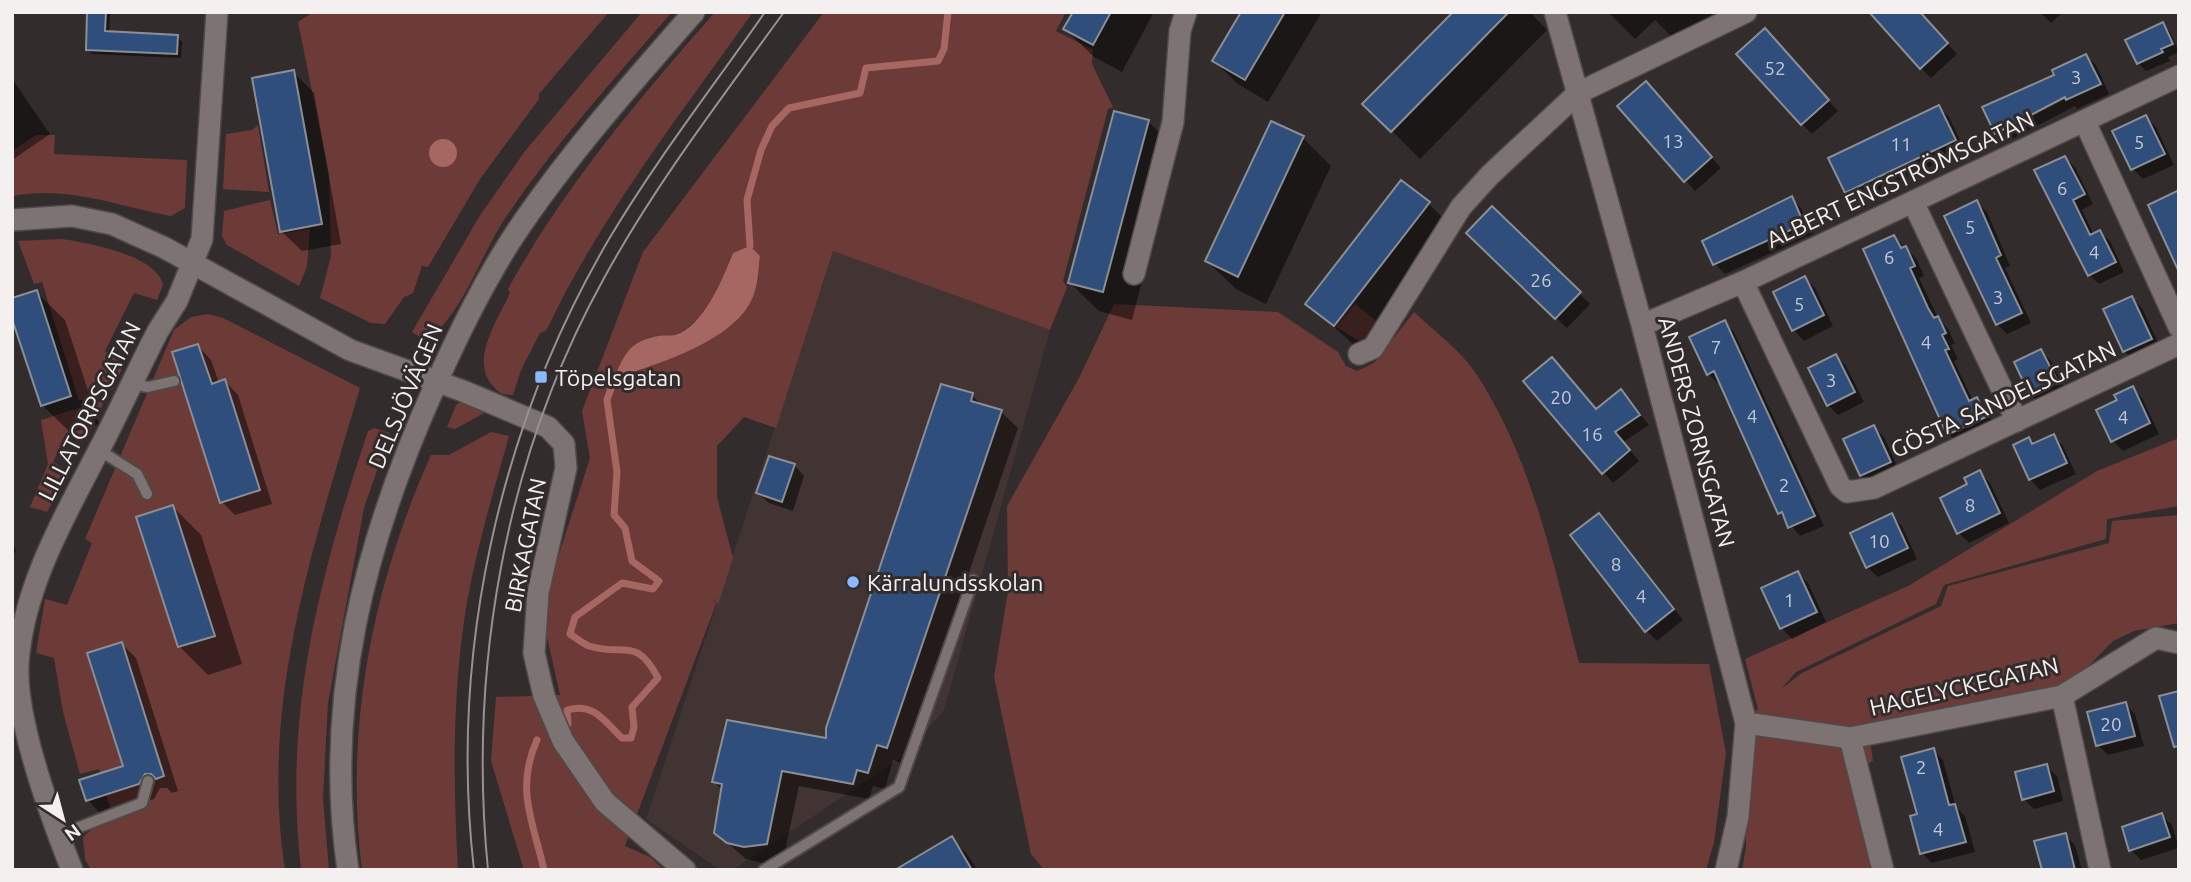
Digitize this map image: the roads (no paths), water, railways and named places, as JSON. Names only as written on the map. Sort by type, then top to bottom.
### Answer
[{"type":"street","name":"LILLATORPSGATAN","points":[[72,870],[33,755],[20,690],[18,664],[30,601],[59,527],[152,343],[177,300],[202,239],[216,12]]},
{"type":"street","name":"DELSJÖVÄGEN","points":[[348,870],[342,804],[342,728],[359,596],[380,526],[412,437],[485,282],[515,234],[598,122],[694,12]]},
{"type":"street","points":[[1134,274],[1173,122],[1180,31],[1186,12]]},
{"type":"street","name":"ANDERS ZORNSGATAN","points":[[1555,12],[1642,325],[1746,723],[1738,817],[1726,870]]},
{"type":"street","points":[[1359,354],[1373,348],[1461,207],[1490,175],[1578,93],[1746,12]]},
{"type":"street","name":"ALBERT ENGSTRÖMSGATAN","points":[[1642,325],[1743,282],[2179,76]]},
{"type":"street","points":[[2085,122],[2179,327]]},
{"type":"street","points":[[1913,202],[2017,421]]},
{"type":"street","points":[[12,220],[72,216],[112,224],[193,263],[350,350],[436,383]]},
{"type":"street","name":"GÖSTA SANDELSGATAN","points":[[1743,282],[1840,486],[1847,492],[1874,488],[2179,344]]},
{"type":"street","name":"BIRKAGATAN","points":[[436,383],[463,391],[548,427],[564,444],[566,468],[538,593],[534,653],[544,696],[563,741],[605,802],[685,870]]},
{"type":"street","name":"HAGELYCKEGATAN","points":[[1746,723],[1850,738],[2062,696],[2156,638],[2179,643]]},
{"type":"street","points":[[2062,696],[2100,870]]},
{"type":"street","points":[[1850,738],[1883,870]]},
{"type":"lane","points":[[133,384],[148,387],[174,381]]},
{"type":"lane","points":[[99,450],[137,474],[147,494]]},
{"type":"lane","points":[[764,870],[899,787],[973,580]]},
{"type":"lane","points":[[59,835],[142,803],[148,781]]},
{"type":"waterway","points":[[750,246],[747,200],[761,150],[772,126],[789,108],[860,93],[866,68],[938,61],[944,49],[948,12]]},
{"type":"waterway","points":[[568,724],[567,710],[584,709],[598,715],[622,738],[631,738],[634,727],[632,707],[658,678],[650,665],[636,652],[589,646],[570,634],[575,617],[622,583],[653,589],[659,581],[632,561],[625,528],[614,515],[617,472],[607,400],[615,377]]},
{"type":"waterway","points":[[537,740],[527,774],[527,790],[531,820],[544,870]]},
{"type":"tram line","points":[[474,870],[468,788],[469,706],[477,625],[491,544],[511,464],[538,386],[571,311],[609,239],[665,152],[765,12]]},
{"type":"tram line","points":[[488,870],[483,794],[484,718],[490,641],[501,566],[518,492],[541,419],[569,348],[623,245],[689,143],[784,12]]},
{"type":"place","name":"Töpelsgatan","points":[[541,377]]},
{"type":"place","name":"Kärralundsskolan","points":[[853,582]]}]
